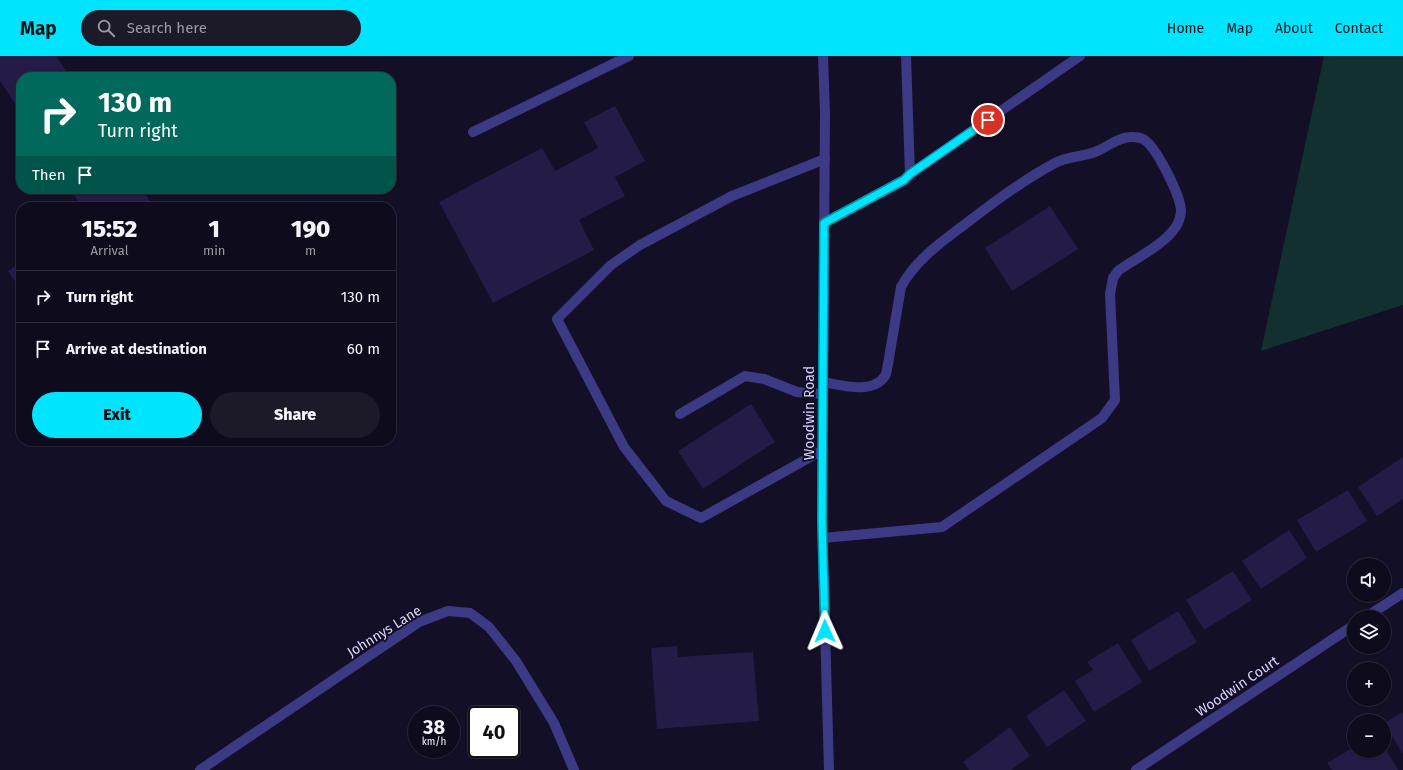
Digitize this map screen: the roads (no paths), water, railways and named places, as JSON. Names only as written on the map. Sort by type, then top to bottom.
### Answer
[{"type":"street","points":[[473,132],[629,56]]},
{"type":"street","name":"Woodwin Road","points":[[823,56],[825,159],[822,538],[829,770]]},
{"type":"street","points":[[906,56],[910,174]]},
{"type":"street","points":[[824,223],[904,180],[910,174],[1080,56]]},
{"type":"street","points":[[822,538],[942,527],[1102,418],[1115,400],[1110,294],[1113,278],[1118,271],[1169,236],[1177,224],[1181,211],[1177,195],[1155,152],[1145,140],[1132,137],[1122,138],[1096,151],[1056,162],[999,198],[926,254],[907,277],[902,287],[885,376],[874,386],[864,388],[823,382]]},
{"type":"street","points":[[823,450],[701,518],[666,501],[624,447],[557,319],[611,265],[640,245],[732,196],[825,159]]},
{"type":"street","points":[[680,414],[745,376],[764,380],[797,392],[823,394]]},
{"type":"street","points":[[1377,610],[1403,593]]},
{"type":"street","name":"Johnnys Lane","points":[[200,770],[419,622],[448,612],[470,613],[489,627],[516,661],[554,723],[574,770]]},
{"type":"street","name":"Woodwin Court","points":[[1136,770],[1347,630]]}]
